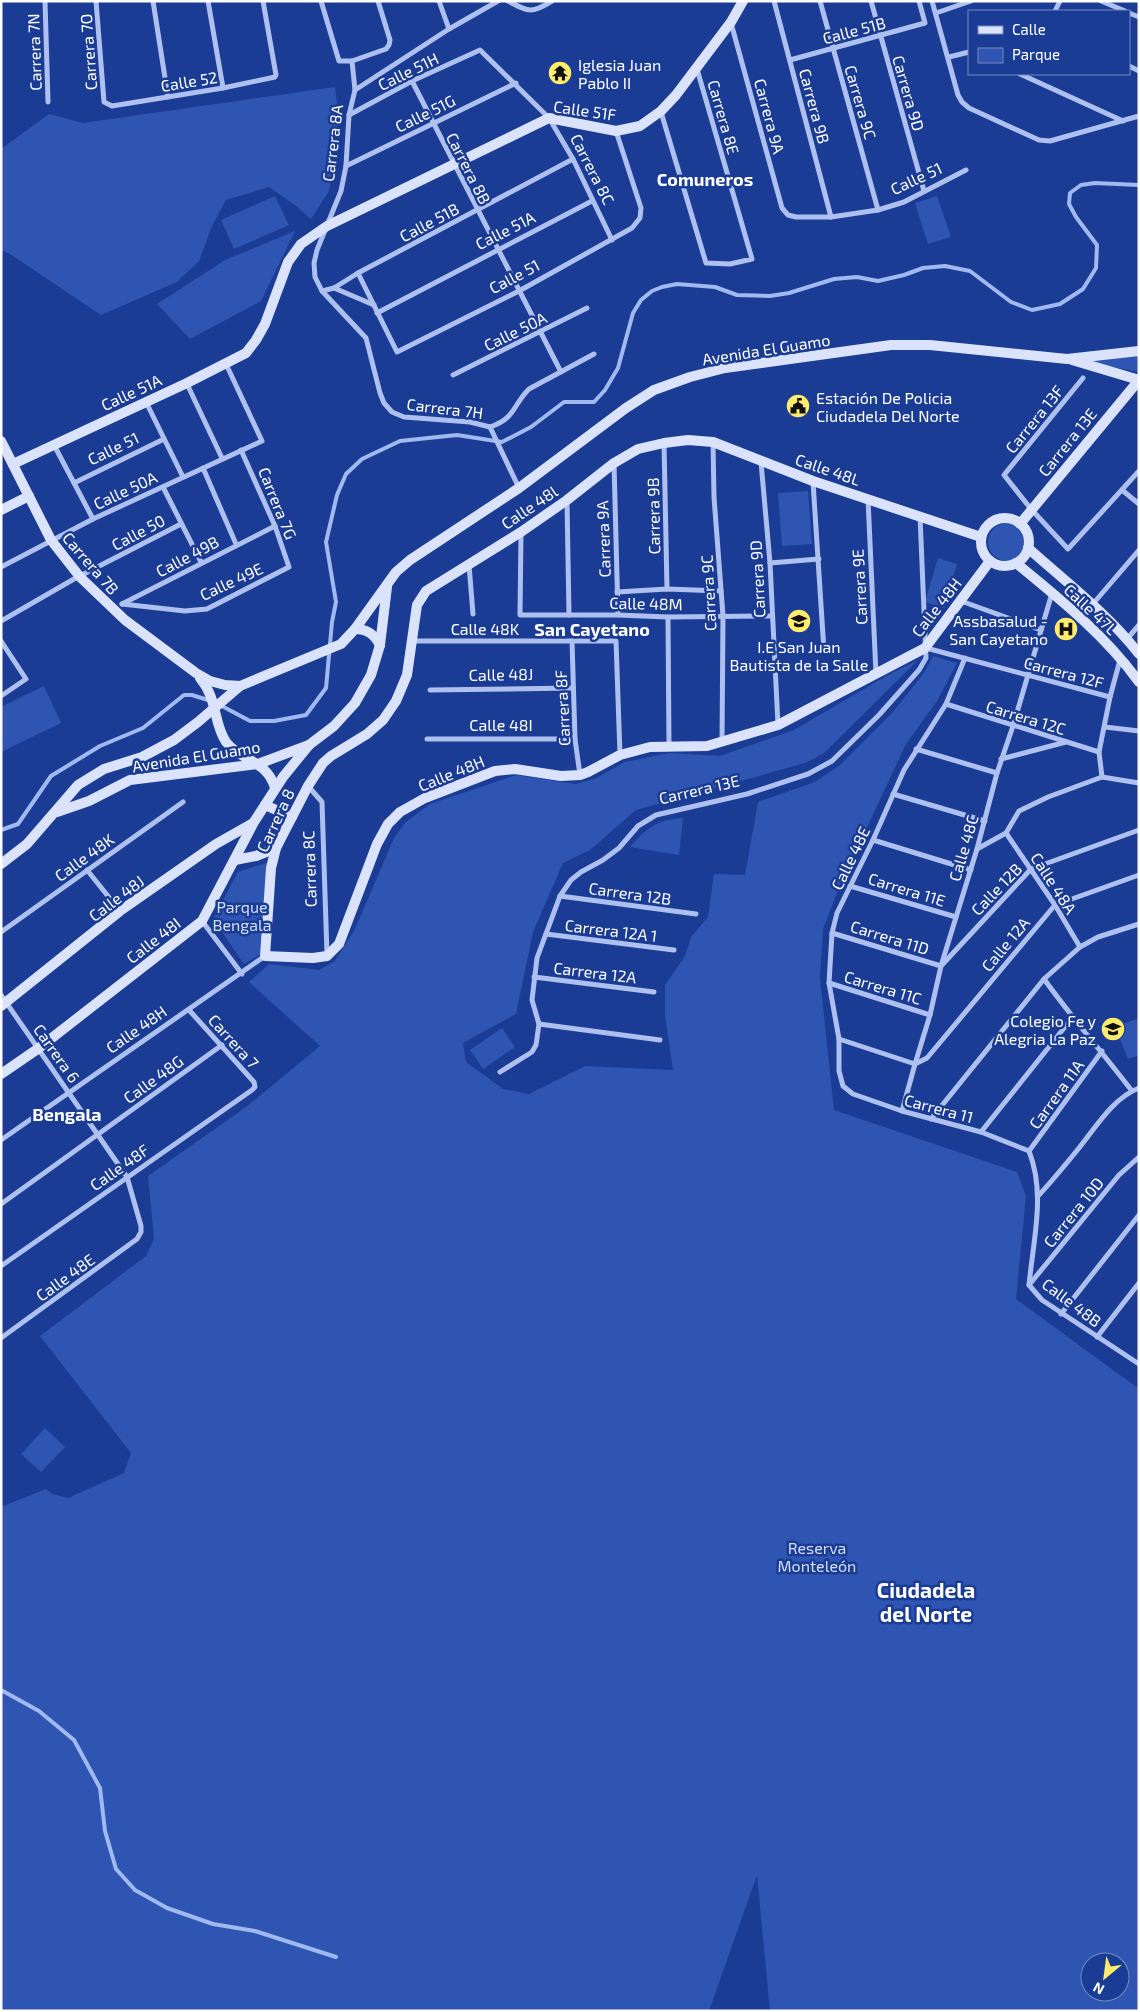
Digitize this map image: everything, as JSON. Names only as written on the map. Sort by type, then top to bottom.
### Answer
[{"type":"street","name":"Carrera 7N","points":[[45,1],[48,102]]},
{"type":"street","name":"Carrera 7O","points":[[96,1],[104,102]]},
{"type":"street","points":[[153,1],[168,97]]},
{"type":"street","points":[[208,1],[222,88]]},
{"type":"street","name":"Calle 52","points":[[104,102],[112,106],[222,88],[275,77],[263,1]]},
{"type":"street","points":[[321,1],[339,61],[352,61],[386,49],[389,45],[390,40],[378,1]]},
{"type":"street","points":[[439,1],[450,29]]},
{"type":"street","points":[[355,90],[450,29],[498,1]]},
{"type":"street","points":[[508,1],[528,10],[537,10],[552,1]]},
{"type":"street","name":"Calle 51F","points":[[327,226],[549,118],[616,131],[640,126],[661,111],[676,95],[731,22],[743,1]]},
{"type":"street","name":"Carrera 9B","points":[[774,1],[831,217]]},
{"type":"street","name":"Carrera 9C","points":[[820,1],[878,210]]},
{"type":"street","name":"Carrera 9D","points":[[871,1],[924,191]]},
{"type":"street","name":"Calle 51B","points":[[790,60],[880,37],[925,23],[919,1]]},
{"type":"street","points":[[932,1],[958,95],[969,108],[1039,140],[1050,141],[1139,116]]},
{"type":"street","points":[[936,13],[971,1]]},
{"type":"street","points":[[1101,1],[1123,10]]},
{"type":"street","name":"Carrera 9A","points":[[731,22],[782,208],[788,215]]},
{"type":"street","name":"Calle 51H","points":[[349,115],[412,81],[480,50]]},
{"type":"street","name":"Carrera 8C","points":[[480,50],[549,118],[573,159],[592,202],[612,240]]},
{"type":"street","points":[[949,57],[968,52]]},
{"type":"street","name":"Carrera 8A","points":[[322,291],[315,277],[314,264],[317,250],[341,191],[346,166],[349,115],[355,90],[352,61]]},
{"type":"street","name":"Carrera 8E","points":[[661,111],[706,263],[730,264],[752,259],[696,68]]},
{"type":"street","points":[[1022,75],[1124,121]]},
{"type":"street","name":"Carrera 8B","points":[[412,81],[561,372]]},
{"type":"street","name":"Calle 51G","points":[[346,166],[516,84]]},
{"type":"street","name":"Calle 51","points":[[377,313],[398,352],[519,291],[632,228],[640,218],[641,208],[616,131]]},
{"type":"street","name":"Calle 51B","points":[[322,291],[334,288],[358,273],[573,159]]},
{"type":"street","name":"Calle 51","points":[[788,215],[796,217],[831,217],[878,210],[904,202],[966,170]]},
{"type":"street","name":"Calle 51A","points":[[377,313],[592,202]]},
{"type":"street","name":"Calle 51A","points":[[13,464],[187,383],[246,353],[265,324],[288,262],[301,244],[327,226]]},
{"type":"street","points":[[358,273],[377,313]]},
{"type":"street","points":[[334,288],[374,305]]},
{"type":"street","name":"Carrera 7H","points":[[322,291],[366,338],[380,394],[384,403],[392,412],[404,417],[470,422],[490,427]]},
{"type":"street","name":"Calle 50A","points":[[453,375],[587,308]]},
{"type":"street","name":"Avenida El Guamo","points":[[1,864],[27,844],[78,785],[104,768],[142,757],[174,740],[240,686],[341,644],[355,629],[396,572],[410,560],[519,488],[626,408],[654,390],[673,382],[725,368],[891,346],[930,345],[1067,359],[1139,380]]},
{"type":"street","name":"Avenida El Guamo","points":[[1067,359],[1139,350]]},
{"type":"street","points":[[519,488],[490,427],[510,417],[529,388],[594,354]]},
{"type":"street","name":"Calle 50A","points":[[1,567],[51,540],[222,458],[262,441],[226,364]]},
{"type":"street","name":"Carrera 13F","points":[[1031,509],[1004,475],[1083,378]]},
{"type":"street","name":"Carrera 13E","points":[[1020,524],[1139,380]]},
{"type":"street","points":[[187,383],[222,458]]},
{"type":"street","points":[[145,402],[183,477]]},
{"type":"street","name":"Calle 51","points":[[74,483],[164,439]]},
{"type":"street","name":"Calle 48L","points":[[664,443],[688,440],[713,442],[813,481],[981,537]]},
{"type":"street","name":"Carrera 7B","points":[[1,441],[51,540],[80,577],[112,609],[158,646],[196,673],[210,681],[240,686]]},
{"type":"street","name":"Carrera 9C","points":[[713,442],[714,497],[723,616],[722,742]]},
{"type":"street","name":"Carrera 9B","points":[[664,443],[667,589]]},
{"type":"street","name":"Calle 48l","points":[[413,640],[416,605],[426,591],[521,532],[567,500],[614,463],[638,449],[664,443]]},
{"type":"street","points":[[54,446],[93,520]]},
{"type":"street","name":"Carrera 7G","points":[[242,450],[275,526],[290,567]]},
{"type":"street","name":"Carrera 9D","points":[[762,462],[770,563],[778,726]]},
{"type":"street","name":"Carrera 9A","points":[[614,463],[618,615]]},
{"type":"street","points":[[203,468],[236,544]]},
{"type":"street","points":[[1031,509],[1068,549],[1139,471]]},
{"type":"street","points":[[813,481],[824,651]]},
{"type":"street","points":[[163,487],[201,562]]},
{"type":"street","points":[[1122,490],[1139,504]]},
{"type":"street","points":[[1,510],[29,496]]},
{"type":"street","name":"Carrera 9E","points":[[868,498],[876,674]]},
{"type":"street","points":[[567,500],[569,615]]},
{"type":"street","name":"Carrera 13E","points":[[500,1072],[532,1052],[536,1045],[538,1024],[532,1000],[537,958],[560,896],[571,880],[619,848],[646,819],[747,794],[808,774],[832,761],[879,715],[920,670],[926,658],[920,516]]},
{"type":"street","points":[[997,519],[1011,519],[1020,524],[1028,535],[1028,548],[1024,557],[1016,563],[1002,566],[990,561],[983,553],[981,547],[981,537],[985,527],[997,519]]},
{"type":"street","name":"Calle 50","points":[[1,621],[181,524]]},
{"type":"street","name":"Calle 49B","points":[[112,609],[236,544],[275,526]]},
{"type":"street","name":"Calle 48M","points":[[521,532],[520,614],[668,617],[772,616]]},
{"type":"street","name":"Calle 47L","points":[[1028,548],[1092,605],[1127,639],[1139,654]]},
{"type":"street","points":[[1092,605],[1139,550]]},
{"type":"street","points":[[770,563],[819,559]]},
{"type":"street","name":"Calle 48H","points":[[327,956],[338,944],[377,844],[388,824],[400,812],[425,798],[495,771],[515,769],[561,776],[580,775],[620,755],[650,747],[707,746],[778,726],[925,648],[990,561]]},
{"type":"street","name":"Calle 47L","points":[[1016,563],[1052,592],[1121,657],[1139,682]]},
{"type":"street","points":[[469,564],[473,614]]},
{"type":"street","name":"Calle 49E","points":[[122,604],[184,611],[207,609],[290,567]]},
{"type":"street","name":"Avenida El Guamo","points":[[56,812],[89,801],[130,780],[258,764],[309,745],[334,726],[355,703],[370,675],[380,645],[387,586]]},
{"type":"street","points":[[617,592],[667,589],[721,591]]},
{"type":"street","name":"Calle 48C","points":[[902,1111],[914,1064],[930,1015],[941,966],[1052,592]]},
{"type":"street","points":[[960,601],[1041,630]]},
{"type":"street","points":[[668,617],[669,746]]},
{"type":"street","points":[[1127,639],[1139,625]]},
{"type":"street","points":[[355,629],[363,629],[370,632],[380,645]]},
{"type":"street","points":[[308,786],[322,763],[367,734],[383,720],[396,701],[407,675],[413,640]]},
{"type":"street","name":"Calle 48K","points":[[413,640],[616,641],[620,755]]},
{"type":"street","points":[[1,641],[26,679],[1,696]]},
{"type":"street","name":"Carrera 8F","points":[[572,641],[575,739],[580,775]]},
{"type":"street","name":"Carrera 12F","points":[[925,648],[1110,697]]},
{"type":"street","points":[[1102,777],[1099,752],[1110,697],[1121,657]]},
{"type":"street","name":"Calle 48E","points":[[843,1086],[839,1071],[839,1039],[829,983],[832,933],[837,913],[873,840],[904,770],[946,704],[966,658]]},
{"type":"street","name":"Carrera 7B","points":[[196,673],[212,695],[222,734],[235,751],[258,764]]},
{"type":"street","name":"Calle 48J","points":[[430,690],[573,688]]},
{"type":"street","name":"Carrera 12C","points":[[946,704],[1099,752]]},
{"type":"street","points":[[1105,727],[1139,731]]},
{"type":"street","name":"Calle 48I","points":[[427,740],[575,739]]},
{"type":"street","points":[[1001,759],[1066,742]]},
{"type":"street","name":"Calle 48I","points":[[1,1074],[39,1048],[202,922],[254,822],[275,788],[309,745]]},
{"type":"street","points":[[916,749],[997,773]]},
{"type":"street","points":[[258,764],[269,775],[275,788]]},
{"type":"street","points":[[977,849],[1006,833],[1019,811],[1048,797],[1102,777],[1139,784]]},
{"type":"street","name":"Carrera 8C","points":[[308,786],[322,802],[327,956]]},
{"type":"street","name":"Carrera 8","points":[[265,956],[270,868],[276,848],[308,786]]},
{"type":"street","points":[[893,794],[985,821]]},
{"type":"street","name":"Calle 48K","points":[[1,932],[183,802]]},
{"type":"street","points":[[265,805],[292,817]]},
{"type":"street","name":"Calle 48J","points":[[3,1001],[120,912],[216,844],[254,822]]},
{"type":"street","name":"Calle 12B","points":[[941,966],[1031,869],[1139,830]]},
{"type":"street","name":"Calle 48A","points":[[1006,833],[1080,947]]},
{"type":"street","points":[[873,840],[970,870]]},
{"type":"street","points":[[235,860],[256,856],[276,848]]},
{"type":"street","points":[[87,870],[120,912]]},
{"type":"street","points":[[1054,905],[1139,875]]},
{"type":"street","name":"Carrera 11E","points":[[850,886],[956,917]]},
{"type":"street","name":"Carrera 12B","points":[[560,896],[696,914]]},
{"type":"street","name":"Calle 12A","points":[[914,1064],[927,1058],[1054,905]]},
{"type":"street","points":[[202,922],[242,974]]},
{"type":"street","points":[[931,1119],[1044,980],[1080,947],[1098,937],[1139,924]]},
{"type":"street","name":"Carrera 11D","points":[[832,933],[941,966]]},
{"type":"street","name":"Carrera 12A 1","points":[[546,934],[674,950]]},
{"type":"street","points":[[265,956],[313,958],[327,956]]},
{"type":"street","name":"Calle 48H","points":[[1,1140],[242,974],[265,956]]},
{"type":"street","name":"Carrera 12A","points":[[534,977],[654,992]]},
{"type":"street","points":[[1044,980],[1072,1018],[1102,1052],[1132,1091]]},
{"type":"street","name":"Carrera 11C","points":[[829,983],[930,1015]]},
{"type":"street","name":"Carrera 6","points":[[3,1001],[39,1048],[127,1177],[141,1232]]},
{"type":"street","name":"Carrera 7","points":[[189,1010],[254,1082],[255,1086],[252,1090]]},
{"type":"street","points":[[981,1132],[1072,1018]]},
{"type":"street","points":[[538,1024],[660,1040]]},
{"type":"street","points":[[839,1039],[914,1064]]},
{"type":"street","name":"Calle 48G","points":[[1,1204],[222,1045]]},
{"type":"street","name":"Carrera 11A","points":[[1029,1151],[1102,1052]]},
{"type":"street","name":"Carrera 11","points":[[843,1086],[853,1094],[902,1111],[981,1132],[1029,1151]]},
{"type":"street","points":[[1039,1195],[1114,1106],[1132,1091],[1139,1088]]},
{"type":"street","name":"Calle 48F","points":[[1,1266],[252,1090]]},
{"type":"street","name":"Calle 48B","points":[[1029,1151],[1038,1179],[1039,1195],[1029,1285],[1042,1300],[1061,1314],[1139,1364]]},
{"type":"street","points":[[1137,1159],[1139,1167]]},
{"type":"street","name":"Carrera 10D","points":[[1029,1285],[1119,1175],[1137,1159]]},
{"type":"street","points":[[1061,1314],[1139,1215]]},
{"type":"street","name":"Calle 48E","points":[[1,1338],[137,1239],[141,1232]]},
{"type":"street","points":[[1097,1337],[1139,1283]]},
{"type":"green space","points":[[335,87],[338,111],[337,147],[329,191],[311,219],[269,187],[226,200],[212,226],[199,261],[177,282],[101,315],[10,254],[1,250],[1,149],[49,114],[83,123]]},
{"type":"green space","points":[[275,196],[289,225],[234,249],[221,220]]},
{"type":"green space","points":[[937,196],[951,237],[928,244],[915,203]]},
{"type":"green space","points":[[295,231],[261,301],[190,339],[157,304],[225,260]]},
{"type":"green space","points":[[1139,355],[1139,372],[1063,358]]},
{"type":"green space","points":[[808,491],[812,544],[782,546],[778,493]]},
{"type":"green space","points":[[1007,523],[1021,528],[1026,542],[1021,556],[1007,561],[993,556],[988,542],[993,528]]},
{"type":"green space","points":[[938,558],[957,564],[944,608],[925,602]]},
{"type":"green space","name":"Reserva Monteleón","points":[[933,656],[957,663],[937,701],[906,744],[840,885],[823,929],[820,978],[834,1110],[1017,1172],[1026,1196],[1016,1299],[1139,1389],[1139,2011],[770,2011],[757,1875],[709,2011],[1,2011],[1,1507],[46,1489],[52,1494],[68,1498],[124,1473],[131,1453],[40,1336],[146,1256],[154,1239],[148,1176],[246,1107],[320,1046],[249,982],[269,964],[319,970],[335,961],[355,929],[394,838],[406,822],[430,804],[516,775],[575,784],[595,779],[625,762],[669,753],[720,756],[794,730],[888,675],[918,660],[823,754],[805,763],[636,810],[590,850],[563,863],[533,932],[516,1014],[463,1043],[466,1062],[503,1089],[529,1094],[585,1066],[673,1070],[665,1015],[665,985],[685,956],[691,937],[708,917],[714,874],[745,875],[758,802],[815,782],[840,765],[892,713],[924,673]]},
{"type":"green space","points":[[44,686],[61,723],[1,752],[1,707]]},
{"type":"green space","points":[[683,818],[679,855],[630,847],[642,834],[653,826]]},
{"type":"green space","name":"Parque Bengala","points":[[269,862],[263,953],[244,964],[213,919],[238,872]]},
{"type":"green space","points":[[1139,1018],[1139,1055],[1128,1059],[1115,1027]]},
{"type":"green space","points":[[502,1028],[515,1047],[483,1069],[470,1050]]},
{"type":"green space","points":[[45,1428],[65,1447],[41,1472],[21,1454]]},
{"type":"waterway","points":[[220,705],[250,721],[274,721],[306,715],[326,688],[332,622],[336,602],[326,542],[337,495],[346,474],[362,459],[400,441],[457,435],[502,442],[531,427],[564,402],[594,402],[605,390],[618,368],[633,313],[641,300],[652,291],[677,284],[715,287],[737,295],[770,296],[789,293],[834,279],[857,277],[878,281],[923,268],[945,266],[970,271],[1011,302],[1032,310],[1060,304],[1083,289],[1096,268],[1097,245],[1076,217],[1069,204],[1070,193],[1081,185],[1095,183],[1139,185]]},
{"type":"waterway","points":[[1,830],[18,824],[51,776],[100,746],[143,728],[184,695],[192,695],[211,701]]},
{"type":"waterway","points":[[1,1690],[39,1711],[74,1740],[100,1788],[105,1831],[116,1869],[135,1890],[167,1908],[213,1924],[255,1931],[336,1957]]},
{"type":"place","name":"Iglesia Juan Pablo II","points":[[560,73]]},
{"type":"place","name":"Estación De Policia Ciudadela Del Norte","points":[[798,406]]},
{"type":"place","name":"I.E San Juan Bautista de la Salle","points":[[799,621]]},
{"type":"place","name":"Assbasalud - San Cayetano","points":[[1066,629]]},
{"type":"place","name":"Colegio Fe y Alegria La Paz","points":[[1113,1029]]},
{"type":"district","name":"Comuneros","points":[[705,179]]},
{"type":"district","name":"San Cayetano","points":[[592,629]]},
{"type":"district","name":"Bengala","points":[[67,1114]]},
{"type":"district","name":"Ciudadela del Norte","points":[[926,1601]]}]
